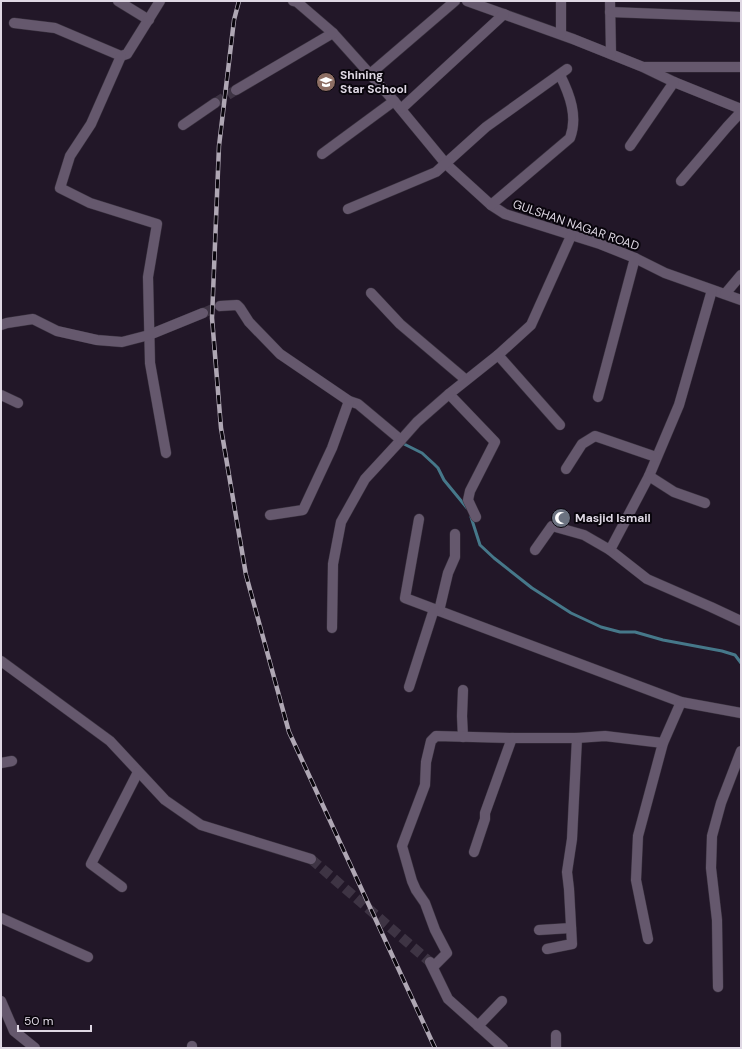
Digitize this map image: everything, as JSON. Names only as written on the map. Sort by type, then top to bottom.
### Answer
[{"type":"street","points":[[118,1],[148,20]]},
{"type":"street","points":[[14,23],[55,28],[121,56],[128,54],[160,1]]},
{"type":"street","name":"GULSHAN NAGAR ROAD","points":[[293,1],[297,2],[334,33],[401,109],[446,164],[491,205],[505,214],[600,244],[635,258],[665,273],[741,300]]},
{"type":"street","points":[[370,74],[455,1]]},
{"type":"street","points":[[467,1],[611,54],[674,82],[741,109]]},
{"type":"street","points":[[560,34],[561,1]]},
{"type":"street","points":[[610,1],[611,54]]},
{"type":"street","points":[[610,12],[741,17]]},
{"type":"street","points":[[401,109],[504,14]]},
{"type":"street","points":[[236,90],[334,33]]},
{"type":"street","points":[[121,56],[92,124],[70,156],[60,188],[90,204],[157,224],[148,277],[150,363],[166,453]]},
{"type":"street","points":[[643,67],[741,67]]},
{"type":"street","points":[[348,209],[436,172],[486,127],[564,72],[573,112],[574,128],[570,138],[491,205]]},
{"type":"street","points":[[630,146],[674,82]]},
{"type":"street","points":[[322,154],[394,101]]},
{"type":"street","points":[[183,125],[215,103]]},
{"type":"street","points":[[681,181],[741,112]]},
{"type":"street","points":[[332,628],[333,564],[341,522],[365,479],[417,422],[498,355],[531,325],[571,236]]},
{"type":"street","points":[[598,397],[635,258]]},
{"type":"street","points":[[725,294],[741,275]]},
{"type":"street","points":[[610,550],[649,476],[679,405],[712,290]]},
{"type":"street","points":[[371,293],[400,324],[466,380]]},
{"type":"street","points":[[220,306],[237,305],[248,322],[280,354],[349,401],[358,404],[401,440]]},
{"type":"street","points":[[1,325],[33,319],[57,331],[97,340],[122,342],[149,335],[202,313]]},
{"type":"street","points":[[498,355],[560,425]]},
{"type":"street","points":[[449,394],[495,442],[470,491],[468,500],[476,517]]},
{"type":"street","points":[[1,395],[18,403]]},
{"type":"street","points":[[270,515],[303,510],[332,448],[349,401]]},
{"type":"street","points":[[566,469],[582,444],[595,436],[656,457]]},
{"type":"street","points":[[649,476],[674,492],[704,504]]},
{"type":"street","points":[[418,519],[405,598],[681,702],[741,713]]},
{"type":"street","points":[[535,550],[552,526],[584,534],[610,550],[647,579],[741,621]]},
{"type":"street","points":[[409,687],[448,573],[455,557],[455,534]]},
{"type":"street","points":[[1,661],[110,741],[165,800],[201,825],[311,859]]},
{"type":"street","points":[[463,690],[463,737]]},
{"type":"street","points":[[648,939],[636,880],[638,836],[663,743],[681,702]]},
{"type":"street","points":[[502,1047],[448,999],[431,965],[447,953],[435,930],[425,902],[416,890],[412,881],[402,846],[425,785],[426,762],[431,741],[436,736],[577,738],[605,736],[663,743]]},
{"type":"street","points":[[474,852],[485,819],[484,813],[512,738]]},
{"type":"street","points":[[547,949],[572,944],[567,872],[572,839],[577,738]]},
{"type":"street","points":[[718,987],[717,920],[711,868],[712,836],[720,803],[741,751]]},
{"type":"street","points":[[1,763],[12,761]]},
{"type":"street","points":[[122,887],[91,864],[138,772]]},
{"type":"street","points":[[1,918],[88,957]]},
{"type":"street","points":[[539,930],[571,928]]},
{"type":"street","points":[[1,1001],[14,1031],[35,1048]]},
{"type":"street","points":[[478,1026],[502,1001]]},
{"type":"street","points":[[556,1035],[556,1048]]},
{"type":"waterway","points":[[402,443],[422,453],[434,464],[438,468],[444,480],[467,508]]},
{"type":"waterway","points":[[471,517],[480,545],[532,588],[571,613],[601,627],[620,632],[635,632],[663,640],[722,651],[735,655],[741,663]]},
{"type":"tunnel","points":[[215,103],[236,90]]},
{"type":"tunnel","points":[[203,313],[220,306]]},
{"type":"tunnel","points":[[311,859],[430,962]]},
{"type":"railway","points":[[239,1],[234,20],[219,146],[212,318],[221,428],[246,575],[289,732],[435,1048]]},
{"type":"place","name":"Shining Star School","points":[[326,82]]},
{"type":"place","name":"Masjid Ismail","points":[[561,518]]}]
